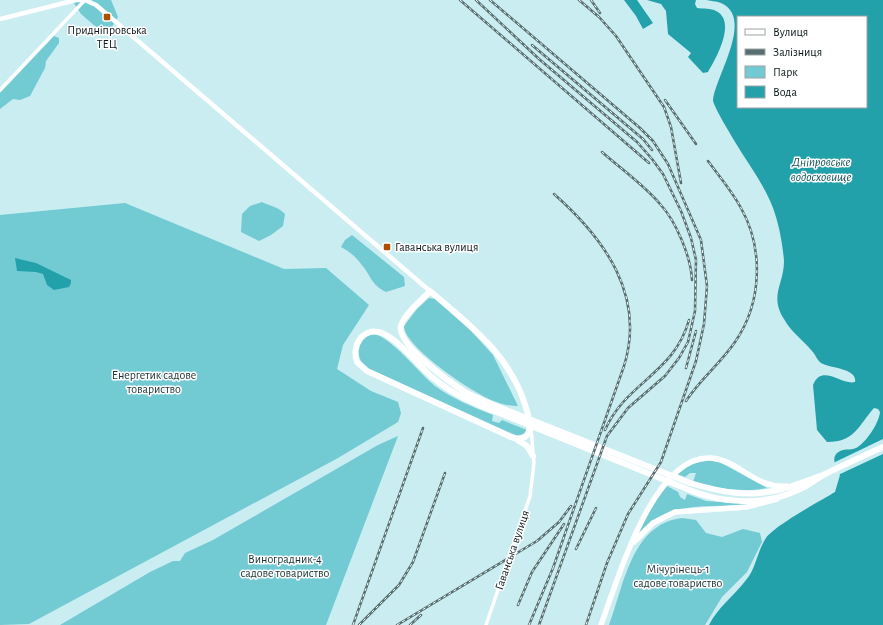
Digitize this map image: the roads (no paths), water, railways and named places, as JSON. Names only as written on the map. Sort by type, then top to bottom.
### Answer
[{"type":"main road","points":[[430,291],[403,320],[400,330],[402,336],[408,345],[448,380],[500,411]]},
{"type":"main road","name":"Гаванська вулиця","points":[[430,291],[488,342],[500,356],[513,378],[523,400],[530,424]]},
{"type":"main road","points":[[533,456],[528,446],[511,437],[361,367],[357,362],[355,354],[359,340],[367,333],[373,332],[387,336],[432,378],[452,392],[688,486],[714,498],[751,501],[786,495]]},
{"type":"main road","points":[[511,437],[518,439],[525,437],[529,432],[530,424]]},
{"type":"main road","points":[[688,486],[742,494],[773,491],[826,474],[883,447]]},
{"type":"main road","points":[[601,625],[640,523],[660,491],[680,468],[699,459],[717,459],[760,482],[772,486],[792,486]]},
{"type":"main road","points":[[631,545],[646,528],[675,512],[752,506],[772,502],[807,486],[826,474]]},
{"type":"street","points":[[0,19],[76,0],[85,0]]},
{"type":"street","points":[[0,90],[85,0]]},
{"type":"street","name":"Гаванська вулиця","points":[[85,0],[96,5],[430,291]]},
{"type":"street","name":"Гаванська вулиця","points":[[486,625],[527,510],[533,480],[533,456],[530,424]]},
{"type":"water","points":[[624,0],[637,0],[653,23],[643,29],[636,16]]},
{"type":"water","points":[[647,0],[696,0],[695,4],[697,8],[714,10],[722,16],[725,23],[723,40],[720,50],[708,72],[703,73],[688,57],[691,53],[668,34],[666,11],[661,4]]},
{"type":"water","name":"Дніпровське водосховище","points":[[706,0],[883,0],[883,625],[709,625],[721,607],[749,576],[760,548],[766,538],[778,527],[835,492],[840,475],[834,461],[836,454],[843,450],[856,448],[864,442],[875,427],[880,412],[878,409],[874,408],[855,432],[844,439],[827,442],[817,430],[813,385],[817,379],[827,375],[844,381],[855,382],[855,377],[847,371],[821,363],[812,351],[790,328],[780,311],[777,296],[784,261],[779,228],[773,207],[764,188],[726,127],[713,100],[734,34],[734,21],[730,11],[721,3]]},
{"type":"water","points":[[15,258],[36,263],[71,280],[71,283],[69,287],[54,290],[47,285],[43,274],[17,271]]},
{"type":"railway","points":[[460,0],[649,163]]},
{"type":"railway","points":[[476,0],[539,59],[637,142],[652,159],[663,174],[681,211],[691,238],[696,260],[695,311],[688,342],[679,358],[665,376],[628,408],[607,436],[539,625]]},
{"type":"railway","points":[[490,0],[640,128],[653,141],[668,164],[701,240],[707,286],[704,324],[696,361],[661,462],[628,514],[607,563],[586,625]]},
{"type":"railway","points":[[579,0],[599,17],[616,36],[664,107],[671,127],[681,183]]},
{"type":"railway","points":[[591,0],[600,13]]},
{"type":"railway","points":[[532,45],[643,139],[652,150]]},
{"type":"railway","points":[[665,100],[696,144]]},
{"type":"railway","points":[[602,152],[647,190],[666,211],[677,229],[686,250],[692,280]]},
{"type":"railway","points":[[686,401],[729,350],[744,327],[751,310],[757,276],[754,241],[748,224],[734,196],[708,161]]},
{"type":"railway","points":[[553,568],[624,366],[629,340],[630,316],[625,293],[616,271],[604,250],[590,230],[573,211],[554,194]]},
{"type":"railway","points":[[605,430],[614,414],[625,400],[661,366],[672,353],[682,338],[689,320]]},
{"type":"railway","points":[[686,368],[696,331]]},
{"type":"railway","points":[[353,625],[423,428]]},
{"type":"railway","points":[[359,625],[399,585],[413,562],[445,473]]},
{"type":"railway","points":[[397,625],[537,541],[559,522],[571,506]]},
{"type":"railway","points":[[576,549],[596,508]]},
{"type":"railway","points":[[518,605],[532,572],[564,524]]},
{"type":"railway","points":[[529,625],[553,568]]},
{"type":"railway","points":[[410,625],[421,615]]},
{"type":"place","name":"Придніпровська ТЕЦ","points":[[107,17]]},
{"type":"place","name":"Гаванська вулиця","points":[[387,247]]},
{"type":"park label","name":"Енергетик садове товариство","points":[[154,382]]},
{"type":"park label","name":"Виноградник-4 садове товариство","points":[[285,566]]},
{"type":"park label","name":"Мічурінець-1 садове товариство","points":[[678,576]]}]
